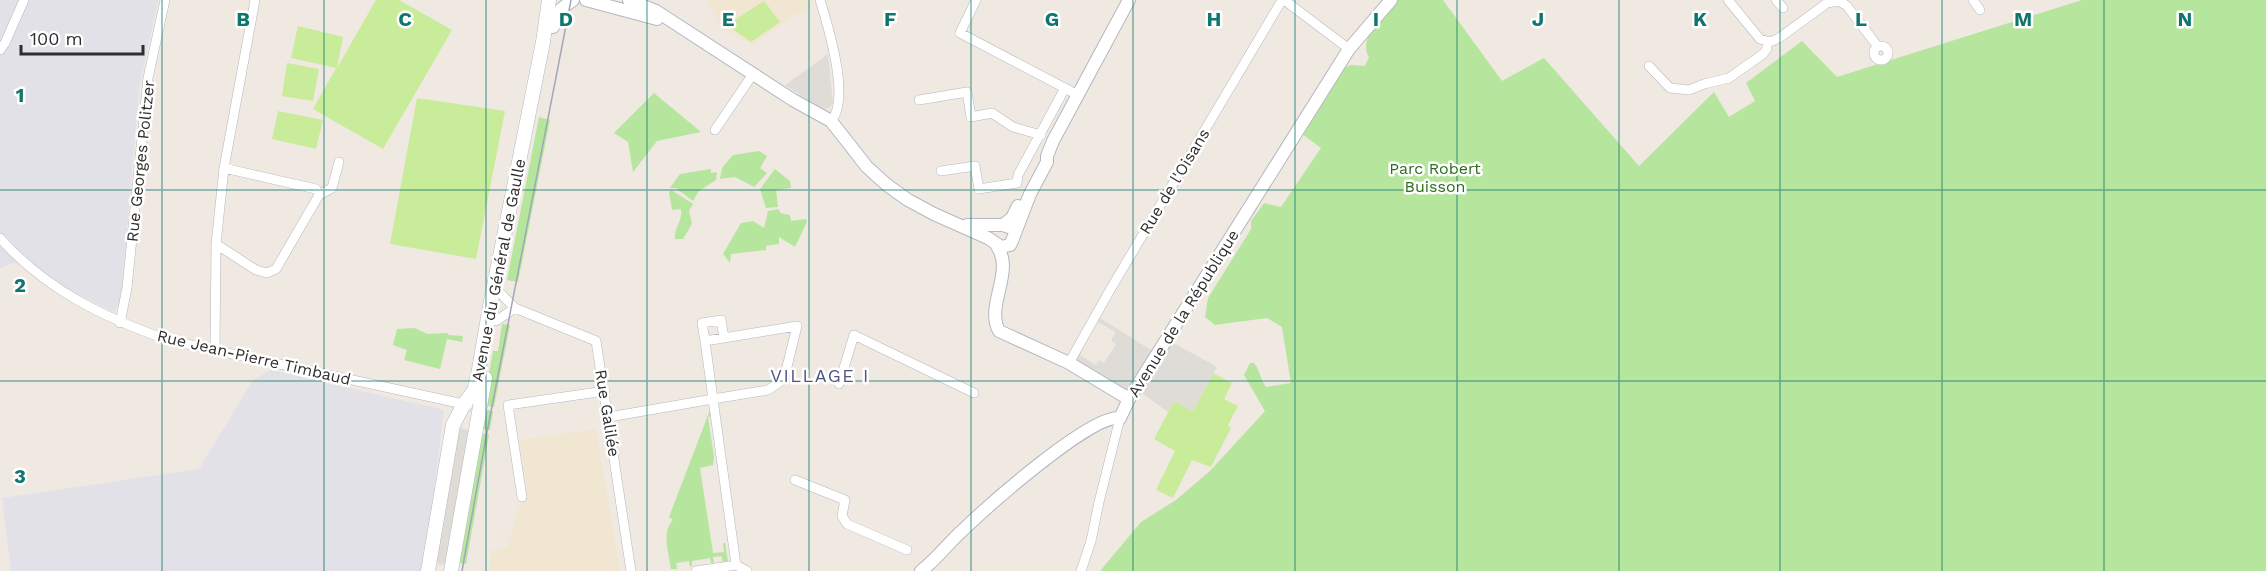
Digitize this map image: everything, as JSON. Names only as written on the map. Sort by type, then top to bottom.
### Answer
[{"type":"main road","name":"Avenue du Général de Gaulle","points":[[451,571],[496,321],[497,293],[551,26],[552,0]]},
{"type":"main road","name":"Avenue du Général de Gaulle","points":[[428,571],[453,425],[474,391],[478,375],[497,293],[551,26],[559,0]]},
{"type":"street","points":[[0,50],[24,0]]},
{"type":"street","name":"Rue Georges Politzer","points":[[120,323],[127,288],[148,78],[165,0]]},
{"type":"street","points":[[215,350],[216,244],[224,168],[255,0]]},
{"type":"street","points":[[542,0],[551,26]]},
{"type":"street","points":[[551,26],[552,0]]},
{"type":"street","points":[[551,26],[561,9],[573,0]]},
{"type":"street","points":[[586,0],[675,24]]},
{"type":"street","points":[[629,0],[656,11],[793,100],[831,121],[867,166],[886,184],[934,214],[988,238],[1004,260],[996,318],[999,331],[1069,363],[1129,399]]},
{"type":"street","points":[[820,0],[829,27],[838,84],[837,114],[831,121]]},
{"type":"street","points":[[976,0],[960,33],[1078,95]]},
{"type":"street","points":[[995,245],[992,232],[1015,215],[1024,188],[1041,161],[1047,156],[1129,0]]},
{"type":"street","name":"Rue de l'Oisans","points":[[1069,363],[1283,0],[1350,49]]},
{"type":"street","name":"Avenue de la République","points":[[1120,418],[1129,399],[1350,49],[1391,0]]},
{"type":"street","points":[[1728,0],[1760,39],[1767,41],[1779,38],[1827,3],[1835,0],[1842,2],[1878,47]]},
{"type":"street","points":[[1776,0],[1783,8]]},
{"type":"street","points":[[1973,0],[1980,10]]},
{"type":"street","points":[[1649,66],[1670,87],[1689,90],[1729,78],[1763,54],[1767,49],[1767,41]]},
{"type":"street","points":[[715,130],[753,74]]},
{"type":"street","points":[[1003,270],[1013,240],[1024,188],[1018,175],[1065,88]]},
{"type":"street","points":[[919,100],[967,92],[971,117],[992,113],[1013,127],[1041,135]]},
{"type":"street","points":[[216,244],[256,270],[267,273],[276,269],[318,195],[332,188],[339,162]]},
{"type":"street","points":[[940,171],[975,166],[979,189],[1024,188]]},
{"type":"street","points":[[224,168],[316,189],[318,195]]},
{"type":"street","points":[[957,224],[1000,225],[1012,231],[1013,240]]},
{"type":"street","name":"Rue Jean-Pierre Timbaud","points":[[0,238],[24,263],[49,283],[120,323],[168,340],[480,407]]},
{"type":"street","points":[[995,245],[1006,247],[1013,240]]},
{"type":"street","name":"Rue Galilée","points":[[497,293],[515,308],[596,341],[631,571]]},
{"type":"street","points":[[496,321],[515,308]]},
{"type":"street","points":[[724,338],[721,320],[702,323],[736,568]]},
{"type":"street","points":[[609,417],[768,390],[784,379],[797,326],[705,342]]},
{"type":"street","points":[[839,384],[854,335],[974,393]]},
{"type":"street","points":[[522,497],[508,405],[605,391]]},
{"type":"street","points":[[927,569],[974,519],[1062,447],[1103,422],[1120,418],[1091,541],[1081,571]]},
{"type":"street","points":[[795,480],[845,500],[842,516],[847,524],[907,549]]},
{"type":"street","points":[[696,571],[736,568],[747,571]]},
{"type":"shaded area","points":[[0,0],[158,0],[139,88],[121,301],[114,312],[66,289],[29,261],[10,264],[0,269]]},
{"type":"shaded area","points":[[707,0],[806,0],[809,10],[794,15],[753,45],[723,29]]},
{"type":"shaded area","points":[[828,54],[833,103],[829,108],[822,109],[785,85]]},
{"type":"shaded area","points":[[1100,318],[1154,352],[1129,389],[1122,390],[1078,363],[1077,356],[1082,347],[1080,355],[1096,365],[1099,360],[1104,363],[1116,344],[1111,340],[1116,332],[1097,322]]},
{"type":"shaded area","points":[[1170,341],[1217,367],[1193,411],[1174,401],[1168,412],[1139,391]]},
{"type":"shaded area","points":[[271,370],[444,410],[424,571],[11,571],[2,498],[199,469],[253,380]]},
{"type":"shaded area","points":[[455,427],[473,431],[446,564],[441,565],[436,562]]},
{"type":"shaded area","points":[[596,429],[620,571],[490,571],[491,551],[507,547],[520,505],[527,497],[519,440]]},
{"type":"green space","points":[[376,0],[399,0],[452,30],[383,149],[313,109],[336,68],[291,58],[298,26],[343,37],[337,68]]},
{"type":"green space","name":"Parc Robert Buisson","points":[[1396,0],[1443,0],[1502,81],[1544,58],[1639,166],[1714,92],[1729,117],[1755,101],[1746,83],[1802,41],[1837,77],[2082,0],[2266,0],[2266,571],[1100,571],[1141,522],[1176,500],[1210,471],[1265,411],[1244,375],[1250,363],[1256,366],[1266,387],[1291,383],[1282,327],[1267,318],[1215,325],[1205,317],[1208,298],[1251,229],[1251,221],[1264,203],[1281,207],[1321,148],[1302,134],[1343,68],[1351,65],[1365,66],[1369,57],[1366,50],[1369,34]]},
{"type":"green space","points":[[764,1],[780,22],[751,42],[727,25]]},
{"type":"green space","points":[[287,63],[319,69],[313,101],[282,96]]},
{"type":"green space","points":[[654,93],[701,132],[657,141],[633,172],[628,142],[614,133]]},
{"type":"green space","points":[[417,98],[505,111],[476,259],[390,244]]},
{"type":"green space","points":[[278,111],[323,120],[316,149],[272,139]]},
{"type":"green space","points":[[539,117],[550,120],[518,282],[507,280]]},
{"type":"green space","points":[[759,151],[767,156],[760,168],[767,173],[754,187],[735,177],[720,179],[722,168],[733,155]]},
{"type":"green space","points":[[711,169],[711,173],[717,172],[716,180],[699,191],[693,201],[676,188],[670,188],[680,174]]},
{"type":"green space","points":[[775,169],[790,181],[791,188],[776,190],[778,207],[766,208],[760,189]]},
{"type":"green space","points":[[671,190],[693,204],[689,211],[692,224],[683,239],[675,239],[681,209],[672,210],[669,192]]},
{"type":"green space","points":[[779,209],[780,213],[790,215],[791,221],[806,219],[807,222],[795,247],[779,237],[779,244],[766,246],[766,250],[731,254],[730,263],[723,254],[741,223],[753,221],[764,228],[768,211]]},
{"type":"green space","points":[[502,324],[510,325],[494,407],[484,403],[493,351],[498,351]]},
{"type":"green space","points":[[415,328],[427,334],[448,333],[448,335],[463,336],[462,342],[447,339],[440,369],[404,360],[407,350],[393,345],[397,329]]},
{"type":"green space","points":[[1213,373],[1232,383],[1224,399],[1238,406],[1228,425],[1231,428],[1211,467],[1192,460],[1173,498],[1156,490],[1175,451],[1154,439],[1174,401],[1193,411]]},
{"type":"green space","points":[[486,410],[493,411],[490,430],[479,428]]},
{"type":"green space","points":[[710,410],[713,416],[708,417],[714,457],[713,465],[700,468],[713,553],[724,552],[723,543],[725,543],[728,561],[723,562],[721,556],[713,557],[714,563],[711,563],[710,558],[692,561],[690,567],[689,561],[676,563],[677,569],[671,569],[667,531],[673,520],[669,517]]},
{"type":"green space","points":[[481,433],[489,435],[466,564],[459,563]]},
{"type":"tram line","points":[[462,571],[571,0]]},
{"type":"district","name":"VILLAGE I","points":[[820,376]]}]
